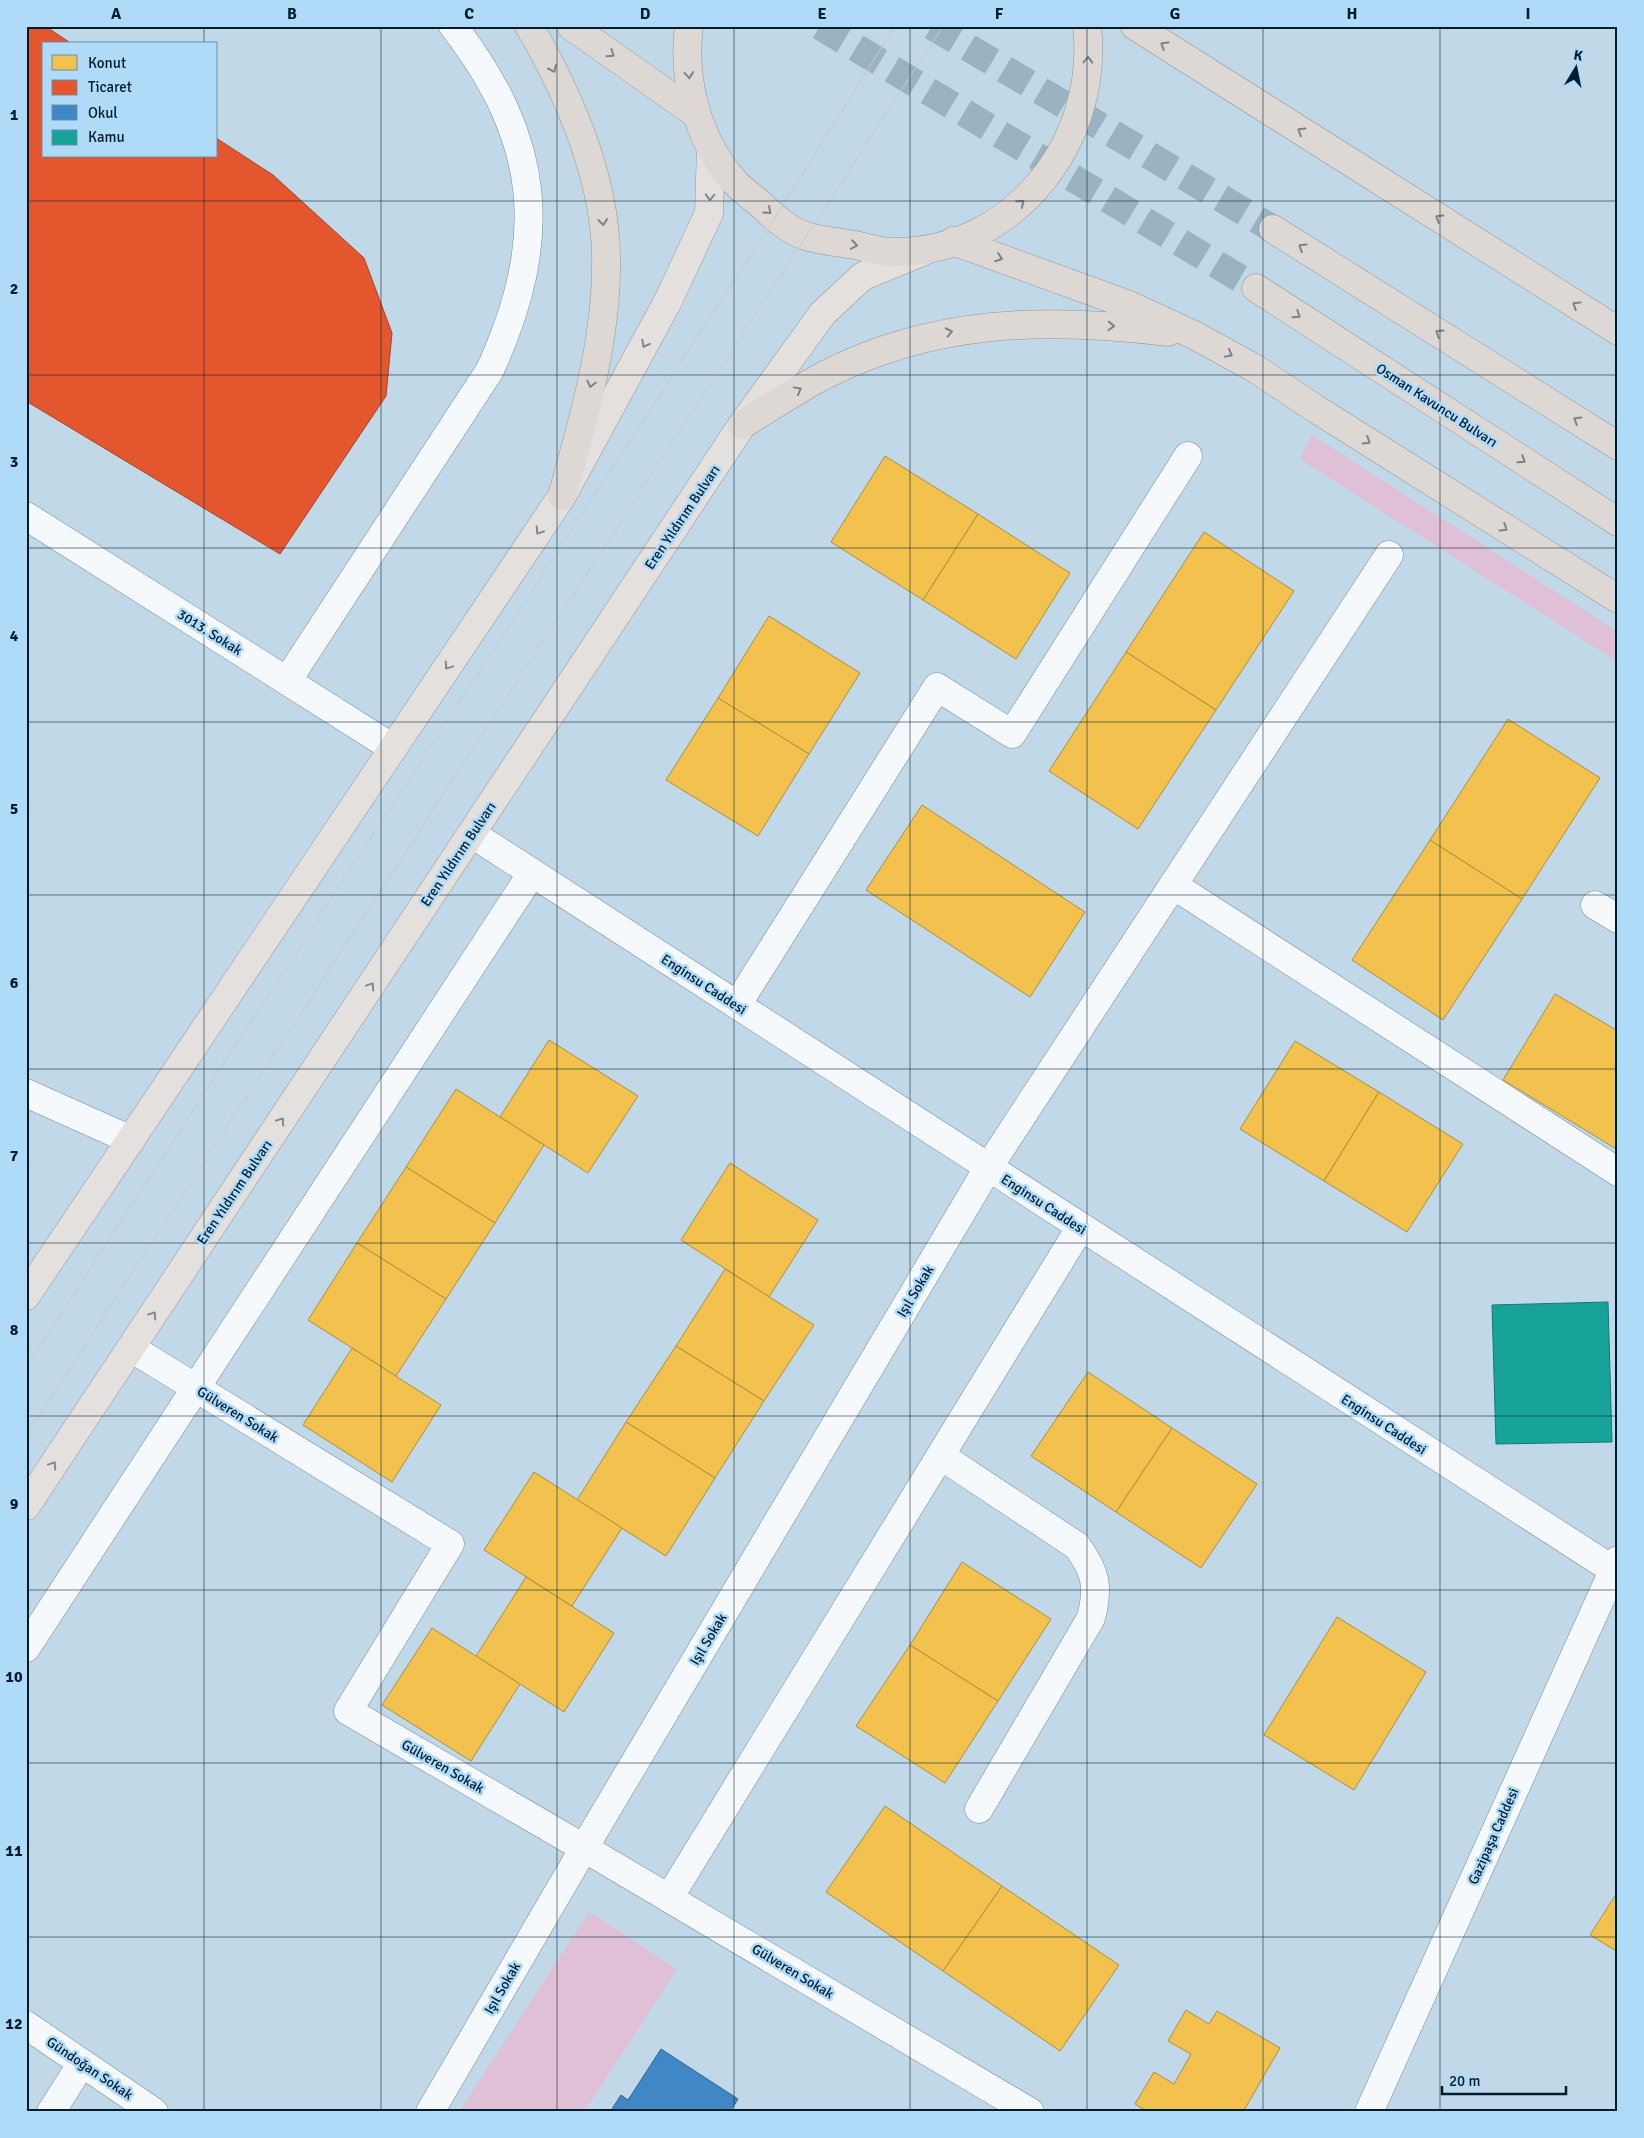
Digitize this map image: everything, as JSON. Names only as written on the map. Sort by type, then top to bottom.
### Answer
[{"type":"highway","points":[[529,26],[549,60],[571,108],[598,190],[606,252],[606,288],[592,381],[562,496]]},
{"type":"highway","points":[[571,26],[696,114]]},
{"type":"highway","points":[[689,26],[687,41],[688,78],[696,114],[711,148],[732,179],[775,218],[806,236],[895,253],[943,245],[967,237],[1000,220],[1028,196],[1052,168],[1071,136],[1083,102],[1089,65],[1087,26]]},
{"type":"highway","points":[[1134,26],[1618,330]]},
{"type":"highway","points":[[1273,229],[1618,446]]},
{"type":"highway","points":[[943,245],[1129,305],[1194,335],[1256,369],[1316,409],[1618,599]]},
{"type":"highway","name":"Osman Kavuncu Bulvarı","points":[[1256,288],[1618,522]]},
{"type":"highway","points":[[742,425],[782,398],[825,375],[870,355],[953,331],[1001,325],[1050,323],[1122,326],[1194,335]]},
{"type":"main road","points":[[26,1296],[562,496],[668,301],[709,213],[711,148]]},
{"type":"main road","name":"Eren Yıldırım Bulvarı","points":[[26,1506],[742,425],[823,313],[863,276],[943,245]]},
{"type":"street","points":[[287,681],[490,370],[508,330],[520,290],[529,223],[525,174],[519,147],[510,121],[494,87],[474,54],[453,26]]},
{"type":"street","points":[[736,1005],[937,687],[1012,734],[1188,456]]},
{"type":"street","name":"3013. Sokak","points":[[26,516],[393,748]]},
{"type":"street","name":"Işıl Sokak","points":[[430,2112],[584,1848],[988,1168],[1389,555]]},
{"type":"street","name":"Enginsu Caddesi","points":[[472,834],[1080,1228],[1616,1568]]},
{"type":"street","points":[[26,1648],[532,873]]},
{"type":"street","points":[[1173,885],[1618,1172]]},
{"type":"street","points":[[1595,905],[1618,919]]},
{"type":"street","points":[[26,1093],[131,1140]]},
{"type":"street","points":[[669,1898],[1080,1228]]},
{"type":"street","name":"Gülveren Sokak","points":[[131,1348],[450,1544],[348,1711],[584,1848],[1030,2112]]},
{"type":"street","points":[[941,1456],[1078,1546],[1088,1561],[1095,1577],[1096,1598],[1091,1618],[979,1809]]},
{"type":"street","name":"Gazipaşa Caddesi","points":[[1370,2112],[1616,1568]]},
{"type":"street","name":"Gündoğan Sokak","points":[[26,2025],[154,2112]]},
{"type":"street","points":[[51,2112],[82,2063]]},
{"type":"shaded area","points":[[1312,435],[1618,632],[1618,662],[1300,459]]},
{"type":"shaded area","points":[[589,1912],[677,1969],[584,2112],[459,2112]]},
{"type":"building: Konut","points":[[885,456],[978,514],[923,600],[831,542]]},
{"type":"building: Konut","points":[[978,514],[1070,573],[1016,659],[923,600]]},
{"type":"building: Konut","points":[[1204,532],[1294,591],[1216,710],[1126,652]]},
{"type":"building: Konut","points":[[769,616],[860,673],[809,754],[718,698]]},
{"type":"building: Konut","points":[[1126,652],[1216,710],[1138,829],[1049,771]]},
{"type":"building: Konut","points":[[718,698],[809,754],[758,836],[666,780]]},
{"type":"building: Konut","points":[[1508,719],[1600,778],[1522,899],[1430,840]]},
{"type":"building: Konut","points":[[922,805],[1085,912],[1030,997],[866,890]]},
{"type":"building: Konut","points":[[1430,840],[1522,899],[1443,1020],[1352,960]]},
{"type":"building: Konut","points":[[1555,994],[1618,1031],[1618,1150],[1503,1080]]},
{"type":"building: Konut","points":[[549,1040],[638,1096],[588,1173],[500,1117]]},
{"type":"building: Konut","points":[[1295,1041],[1379,1092],[1324,1181],[1240,1129]]},
{"type":"building: Konut","points":[[456,1089],[544,1145],[495,1223],[406,1167]]},
{"type":"building: Konut","points":[[1379,1092],[1463,1144],[1407,1232],[1324,1181]]},
{"type":"building: Konut","points":[[730,1163],[818,1220],[769,1297],[681,1240]]},
{"type":"building: Konut","points":[[406,1167],[495,1223],[446,1299],[357,1243]]},
{"type":"building: Konut","points":[[357,1243],[446,1299],[396,1376],[308,1320]]},
{"type":"building: Konut","points":[[725,1269],[814,1325],[764,1401],[676,1346]]},
{"type":"building: Konut","points":[[676,1346],[764,1401],[715,1478],[626,1422]]},
{"type":"building: Konut","points":[[352,1348],[441,1405],[392,1482],[303,1425]]},
{"type":"building: Konut","points":[[1088,1372],[1172,1428],[1116,1512],[1031,1456]]},
{"type":"building: Konut","points":[[626,1422],[715,1478],[666,1556],[577,1500]]},
{"type":"building: Konut","points":[[1172,1428],[1257,1484],[1201,1568],[1116,1512]]},
{"type":"building: Konut","points":[[534,1472],[622,1528],[572,1606],[484,1550]]},
{"type":"building: Konut","points":[[962,1562],[1051,1619],[998,1701],[910,1645]]},
{"type":"building: Konut","points":[[526,1577],[614,1633],[564,1712],[476,1656]]},
{"type":"building: Konut","points":[[1337,1617],[1426,1672],[1354,1790],[1264,1735]]},
{"type":"building: Konut","points":[[432,1628],[520,1684],[471,1761],[382,1705]]},
{"type":"building: Konut","points":[[910,1645],[998,1701],[945,1783],[856,1726]]},
{"type":"building: Konut","points":[[885,1806],[1002,1886],[943,1971],[826,1892]]},
{"type":"building: Konut","points":[[1002,1886],[1119,1965],[1060,2051],[943,1971]]},
{"type":"building: Konut","points":[[1618,1891],[1618,1952],[1590,1935]]},
{"type":"building: Konut","points":[[1186,2010],[1209,2024],[1217,2011],[1280,2048],[1243,2112],[1148,2112],[1135,2104],[1154,2072],[1174,2084],[1191,2054],[1168,2041]]},
{"type":"building: Ticaret","points":[[26,26],[45,26],[69,42],[42,42],[42,158],[218,158],[218,139],[273,175],[364,258],[392,333],[386,396],[280,554],[26,401]]},
{"type":"building: Okul","points":[[661,2049],[738,2099],[730,2112],[610,2112],[621,2095],[628,2100]]},
{"type":"building: Kamu","points":[[1608,1302],[1612,1442],[1496,1444],[1492,1305]]},
{"type":"tunnel","points":[[820,26],[1256,288]]},
{"type":"tunnel","points":[[932,26],[1273,229]]},
{"type":"tram line","points":[[26,1367],[775,218],[895,26]]},
{"type":"tram line","points":[[26,1436],[943,26]]}]
